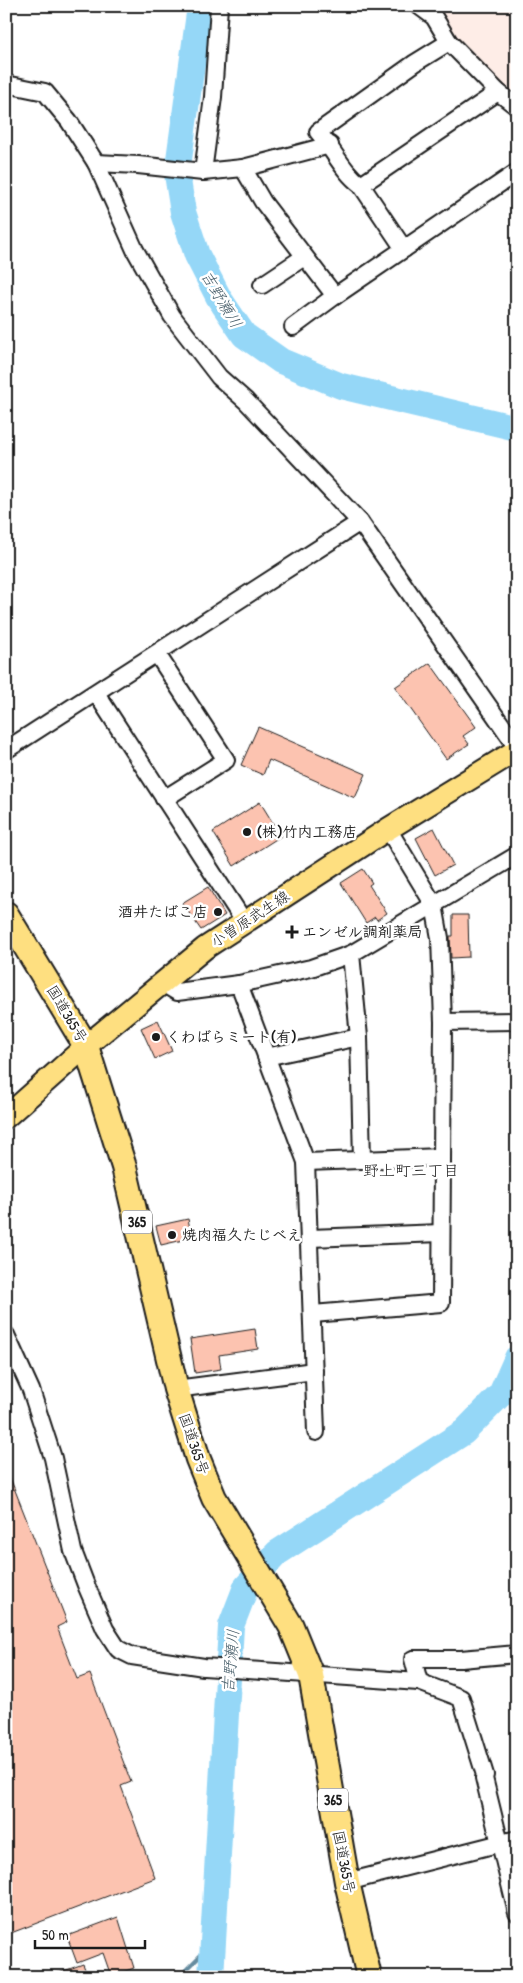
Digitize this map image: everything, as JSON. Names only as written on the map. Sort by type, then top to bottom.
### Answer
[{"type":"highway","name":"国道365号","points":[[6,914],[86,1046],[124,1167],[176,1389],[198,1459],[214,1498],[291,1626],[311,1675],[347,1882],[370,1977]]},
{"type":"main road","name":"小曽原武生線","points":[[6,1117],[86,1046],[206,948],[388,829],[517,749]]},
{"type":"street","points":[[202,172],[213,97],[219,6]]},
{"type":"street","points":[[419,6],[434,17],[449,42],[498,92],[517,107]]},
{"type":"street","points":[[404,249],[361,185],[352,178],[330,145],[318,132],[449,42]]},
{"type":"street","points":[[6,84],[46,92],[69,121],[96,164],[135,250],[172,316],[219,377],[246,401],[360,522],[517,749]]},
{"type":"street","points":[[361,185],[498,92]]},
{"type":"street","points":[[96,164],[138,164],[202,172],[243,168],[330,145]]},
{"type":"street","points":[[243,168],[263,202],[335,296]]},
{"type":"street","points":[[293,327],[335,296],[517,172]]},
{"type":"street","points":[[262,285],[304,257]]},
{"type":"street","points":[[6,750],[360,522]]},
{"type":"street","points":[[157,654],[226,760],[164,799]]},
{"type":"street","points":[[96,693],[245,922]]},
{"type":"street","points":[[312,1314],[441,1303],[443,1022],[440,938],[434,905],[388,829]]},
{"type":"street","points":[[162,983],[177,992],[239,984],[311,968],[351,954],[517,855]]},
{"type":"street","points":[[351,954],[359,1036],[362,1160]]},
{"type":"street","points":[[239,984],[306,1162],[316,1432]]},
{"type":"street","points":[[443,1022],[517,1021]]},
{"type":"street","points":[[266,1057],[359,1036]]},
{"type":"street","points":[[306,1162],[442,1157]]},
{"type":"street","points":[[310,1238],[441,1233]]},
{"type":"street","points":[[6,1335],[31,1390],[53,1458],[73,1551],[105,1629],[118,1649],[132,1656],[204,1667],[419,1682],[461,1698],[485,1775],[484,1778],[517,1913]]},
{"type":"street","points":[[176,1389],[314,1371]]},
{"type":"street","points":[[419,1682],[413,1659],[461,1659],[517,1654]]},
{"type":"street","points":[[347,1882],[517,1839]]},
{"type":"shaded area","points":[[424,6],[517,6],[517,98],[462,49]]},
{"type":"building","points":[[430,663],[476,727],[463,736],[469,744],[446,759],[395,687]]},
{"type":"building","points":[[258,727],[366,774],[355,798],[269,760],[263,775],[241,765]]},
{"type":"building","points":[[260,802],[281,836],[234,866],[213,832]]},
{"type":"building","points":[[434,828],[453,865],[435,875],[416,838]]},
{"type":"building","points":[[363,869],[372,883],[369,885],[387,913],[377,920],[375,917],[366,923],[341,883]]},
{"type":"building","points":[[208,887],[225,915],[201,930],[182,903]]},
{"type":"building","points":[[453,915],[468,915],[469,957],[451,958],[450,936],[453,936]]},
{"type":"building","points":[[158,1020],[172,1051],[155,1059],[141,1028]]},
{"type":"building","points":[[188,1219],[192,1238],[161,1245],[156,1226]]},
{"type":"building","points":[[255,1329],[258,1349],[219,1355],[221,1369],[195,1373],[190,1339]]},
{"type":"building","points":[[7,1470],[67,1622],[57,1627],[77,1679],[90,1674],[131,1782],[121,1786],[155,1878],[11,1933],[6,1919]]},
{"type":"building","points":[[118,1917],[134,1968],[111,1976],[103,1953],[77,1963],[67,1936]]},
{"type":"building","points":[[83,1964],[88,1977],[53,1977],[53,1975]]},
{"type":"waterway","name":"吉野瀬川","points":[[200,6],[177,174],[183,212],[197,255],[219,298],[244,335],[281,361],[341,386],[517,428]]},
{"type":"waterway","name":"吉野瀬川","points":[[211,1977],[231,1626],[246,1587],[277,1553],[464,1432],[501,1394],[517,1358]]},
{"type":"waterway","points":[[179,1977],[202,1954],[213,1938]]},
{"type":"place","name":"(株)竹内工務店","points":[[247,832]]},
{"type":"place","name":"酒井たばこ店","points":[[218,912]]},
{"type":"place","name":"エンゼル調剤薬局","points":[[292,932]]},
{"type":"place","name":"くわばらミート(有)","points":[[156,1037]]},
{"type":"place","name":"焼肉福久たじべえ","points":[[172,1235]]},
{"type":"district","name":"野上町三丁目","points":[[411,1170]]}]
